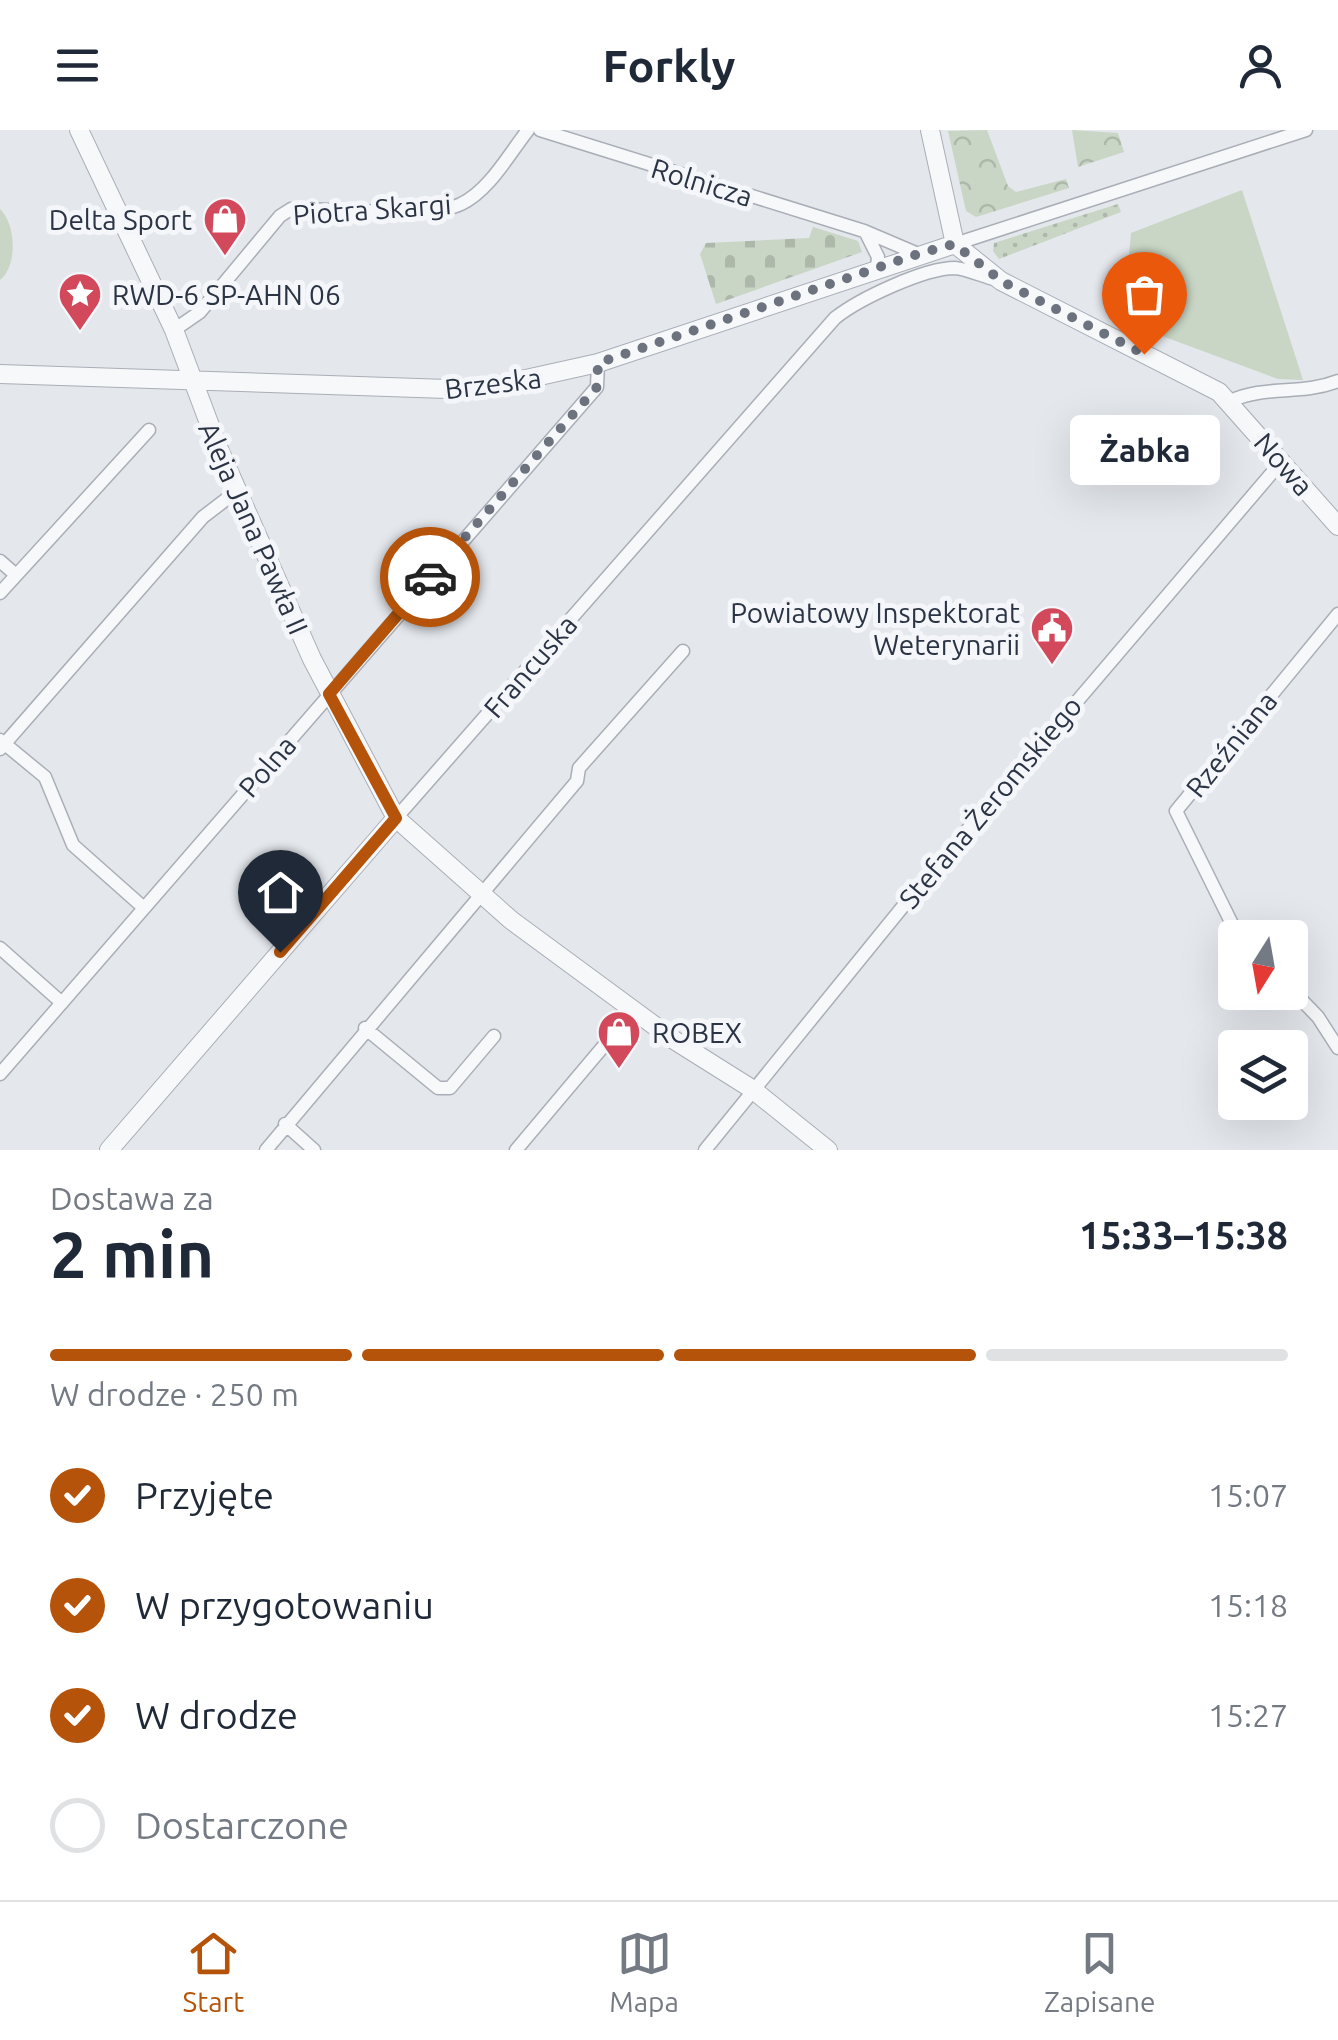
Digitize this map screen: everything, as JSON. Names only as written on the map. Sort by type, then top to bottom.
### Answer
[{"type":"street","name":"Aleja Jana Pawła II","points":[[79,130],[174,330],[190,381],[329,694],[396,818],[479,894],[826,1150]]},
{"type":"street","name":"Piotra Skargi","points":[[174,330],[200,312],[280,216],[291,209],[420,210],[462,204],[486,183],[528,130]]},
{"type":"street","name":"Rolnicza","points":[[540,130],[864,231],[918,254]]},
{"type":"street","points":[[587,145],[588,130]]},
{"type":"street","points":[[930,130],[954,244]]},
{"type":"street","name":"Brzeska","points":[[0,374],[477,390],[598,363],[918,254],[1306,130]]},
{"type":"street","points":[[864,231],[874,246],[877,268]]},
{"type":"street","name":"Nowa","points":[[954,244],[1001,281],[1206,384],[1282,460],[1338,526]]},
{"type":"street","name":"Francuska","points":[[109,1150],[834,318],[875,294],[941,270],[957,268],[1001,281]]},
{"type":"street","name":"Polna","points":[[0,1074],[597,387],[598,363]]},
{"type":"street","points":[[1228,402],[1250,391],[1310,390],[1338,381]]},
{"type":"street","points":[[0,594],[148,430]]},
{"type":"street","name":"Stefana Żeromskiego","points":[[705,1150],[1282,460]]},
{"type":"street","points":[[144,908],[74,846],[45,777],[1,744],[203,516],[237,491]]},
{"type":"street","points":[[0,561],[16,575]]},
{"type":"street","name":"Rzeźniana","points":[[1230,920],[1176,811],[1338,614]]},
{"type":"street","points":[[266,1150],[365,1028],[578,781],[580,768],[684,652]]},
{"type":"street","points":[[0,948],[62,1002]]},
{"type":"street","points":[[1308,1007],[1338,1048]]},
{"type":"street","points":[[516,1150],[634,1010]]},
{"type":"street","points":[[365,1028],[438,1088],[450,1088],[494,1036]]},
{"type":"street","points":[[284,1124],[314,1150]]},
{"type":"green space","points":[[987,130],[1008,186],[1016,192],[1066,179],[1069,188],[976,217],[966,211],[948,131]]},
{"type":"green space","points":[[1072,130],[1118,133],[1124,152],[1078,167]]},
{"type":"green space","points":[[1242,190],[1303,380],[1278,379],[1154,333],[1157,321],[1137,314],[1138,256],[1129,255],[1131,233]]},
{"type":"green space","points":[[1118,204],[1121,212],[999,259],[993,251],[994,243]]},
{"type":"green space","points":[[0,209],[9,224],[13,245],[10,265],[0,280]]},
{"type":"green space","points":[[813,227],[858,241],[862,252],[716,304],[700,254],[706,243],[809,238]]},
{"type":"way so far","points":[[430,577],[597,387],[598,363],[918,254],[954,244],[1003,282],[1144,354]]},
{"type":"place","name":"Delta Sport","points":[[225,257]]},
{"type":"place","name":"RWD-6 SP-AHN 06","points":[[80,332]]},
{"type":"place","name":"Żabka","points":[[1144,354]]},
{"type":"place","name":"Powiatowy Inspektorat Weterynarii","points":[[1052,666]]},
{"type":"place","name":"ROBEX","points":[[619,1070]]},
{"type":"route","points":[[280,952],[396,818],[329,694],[430,577]]}]
